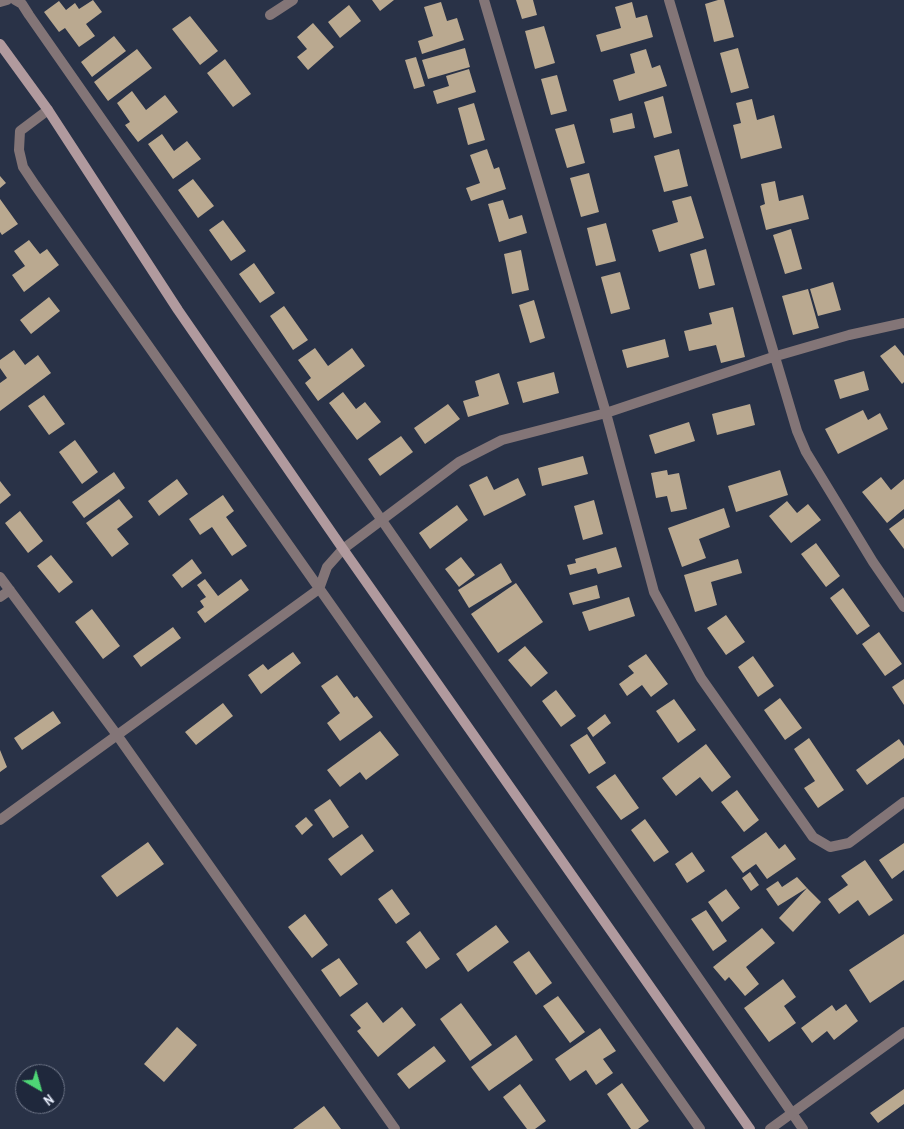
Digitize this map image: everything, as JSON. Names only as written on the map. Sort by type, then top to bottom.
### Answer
[{"type":"street","points":[[0,2],[7,0]]},
{"type":"street","points":[[15,0],[22,4],[30,14],[803,1129]]},
{"type":"street","points":[[270,15],[293,0]]},
{"type":"street","points":[[484,0],[606,413],[654,592],[700,678],[813,837],[830,847],[849,843],[904,802]]},
{"type":"street","points":[[669,0],[773,357],[806,452],[904,607]]},
{"type":"street","points":[[0,44],[48,110],[178,310],[343,549],[750,1129]]},
{"type":"street","points":[[48,110],[20,131],[19,150],[23,167],[700,1129]]},
{"type":"street","points":[[0,820],[319,589],[327,568],[343,549],[459,462],[495,443],[606,413],[773,357],[848,335],[904,323]]},
{"type":"street","points":[[0,577],[117,735],[395,1129]]},
{"type":"street","points":[[0,598],[10,590]]},
{"type":"street","points":[[770,1129],[904,1032]]},
{"type":"building","points":[[93,0],[102,12],[86,24],[95,36],[79,47],[65,28],[59,32],[44,12],[59,1],[66,10],[75,3],[79,9]]},
{"type":"building","points":[[372,0],[394,0],[380,11]]},
{"type":"building","points":[[516,0],[533,0],[537,15],[522,19]]},
{"type":"building","points":[[724,0],[734,37],[714,42],[705,4]]},
{"type":"building","points":[[441,2],[447,21],[457,18],[464,40],[422,54],[418,41],[433,36],[424,7]]},
{"type":"building","points":[[632,2],[636,18],[647,15],[653,37],[601,52],[596,35],[621,28],[615,7]]},
{"type":"building","points":[[349,5],[361,21],[340,38],[328,22]]},
{"type":"building","points":[[190,16],[218,51],[200,65],[172,29]]},
{"type":"building","points":[[313,23],[334,47],[308,70],[297,57],[307,49],[297,37]]},
{"type":"building","points":[[544,26],[555,63],[535,69],[525,31]]},
{"type":"building","points":[[114,36],[126,51],[92,77],[81,62]]},
{"type":"building","points":[[465,48],[470,67],[428,79],[422,60]]},
{"type":"building","points":[[738,48],[749,88],[731,93],[720,53]]},
{"type":"building","points":[[137,49],[152,68],[108,101],[94,82]]},
{"type":"building","points":[[646,49],[652,68],[660,65],[667,86],[619,101],[613,80],[635,73],[630,54]]},
{"type":"building","points":[[416,57],[425,86],[414,89],[405,60]]},
{"type":"building","points":[[225,59],[251,94],[233,107],[207,73]]},
{"type":"building","points":[[469,69],[476,92],[437,104],[433,91],[449,86],[446,76]]},
{"type":"building","points":[[557,75],[567,111],[551,115],[541,79]]},
{"type":"building","points":[[132,91],[146,110],[165,95],[178,112],[138,142],[125,125],[130,122],[117,103]]},
{"type":"building","points":[[663,96],[672,133],[654,138],[644,102]]},
{"type":"building","points":[[752,99],[757,120],[774,115],[782,148],[741,159],[733,125],[741,123],[736,103]]},
{"type":"building","points":[[474,103],[485,140],[468,145],[458,108]]},
{"type":"building","points":[[632,113],[635,128],[613,133],[610,119]]},
{"type":"building","points":[[574,124],[585,163],[567,168],[555,129]]},
{"type":"building","points":[[162,134],[174,151],[187,141],[201,159],[173,179],[148,144]]},
{"type":"building","points":[[487,149],[494,169],[499,167],[506,189],[471,201],[466,188],[480,183],[470,155]]},
{"type":"building","points":[[679,149],[688,186],[664,192],[654,156]]},
{"type":"building","points":[[589,173],[599,212],[581,217],[570,178]]},
{"type":"building","points":[[0,176],[6,183],[0,188]]},
{"type":"building","points":[[193,179],[214,206],[198,218],[178,190]]},
{"type":"building","points":[[775,181],[779,201],[803,195],[809,219],[766,230],[760,206],[765,204],[761,184]]},
{"type":"building","points":[[691,196],[704,238],[659,252],[652,230],[678,222],[672,201]]},
{"type":"building","points":[[0,199],[18,224],[2,235],[0,232]]},
{"type":"building","points":[[503,200],[509,219],[522,215],[527,233],[499,242],[488,204]]},
{"type":"building","points":[[223,220],[246,251],[231,261],[209,230]]},
{"type":"building","points":[[606,223],[616,261],[596,266],[587,228]]},
{"type":"building","points":[[791,229],[802,269],[785,274],[773,235]]},
{"type":"building","points":[[29,240],[40,254],[47,249],[59,265],[24,292],[12,275],[25,266],[14,251]]},
{"type":"building","points":[[706,249],[715,285],[699,289],[690,254]]},
{"type":"building","points":[[521,250],[529,290],[512,294],[504,254]]},
{"type":"building","points":[[254,263],[275,293],[260,303],[239,274]]},
{"type":"building","points":[[620,272],[630,309],[611,314],[601,277]]},
{"type":"building","points":[[833,282],[841,310],[818,316],[810,289]]},
{"type":"building","points":[[808,289],[819,328],[793,335],[782,296]]},
{"type":"building","points":[[49,297],[60,311],[31,334],[20,320]]},
{"type":"building","points":[[534,300],[545,338],[530,343],[519,305]]},
{"type":"building","points":[[284,306],[308,340],[293,350],[270,316]]},
{"type":"building","points":[[733,307],[745,357],[721,363],[716,345],[689,351],[684,331],[712,324],[709,313]]},
{"type":"building","points":[[665,339],[669,357],[627,368],[622,350]]},
{"type":"building","points":[[895,345],[904,356],[904,382],[902,384],[880,356]]},
{"type":"building","points":[[315,348],[328,366],[352,348],[365,366],[318,401],[305,383],[311,378],[298,360]]},
{"type":"building","points":[[14,350],[25,365],[38,355],[51,373],[0,411],[0,383],[7,378],[0,368],[0,360]]},
{"type":"building","points":[[864,371],[869,390],[840,399],[834,380]]},
{"type":"building","points":[[554,372],[559,393],[523,403],[517,382]]},
{"type":"building","points":[[499,373],[509,404],[468,417],[463,401],[479,396],[475,381]]},
{"type":"building","points":[[343,392],[356,409],[365,402],[381,422],[357,440],[329,403]]},
{"type":"building","points":[[44,395],[65,424],[49,435],[28,406]]},
{"type":"building","points":[[448,404],[460,419],[425,444],[414,428]]},
{"type":"building","points":[[750,404],[755,425],[717,435],[712,414]]},
{"type":"building","points":[[863,410],[868,420],[880,413],[888,429],[838,454],[825,429]]},
{"type":"building","points":[[689,422],[695,441],[655,454],[649,435]]},
{"type":"building","points":[[401,436],[413,452],[380,476],[368,459]]},
{"type":"building","points":[[75,440],[98,472],[82,484],[59,452]]},
{"type":"building","points":[[583,456],[588,474],[542,486],[538,468]]},
{"type":"building","points":[[667,470],[668,475],[679,473],[687,509],[671,512],[667,496],[656,498],[651,473]]},
{"type":"building","points":[[780,470],[788,495],[736,512],[728,486]]},
{"type":"building","points":[[114,472],[125,488],[84,518],[72,502]]},
{"type":"building","points":[[487,476],[494,490],[518,478],[526,495],[484,516],[469,485]]},
{"type":"building","points":[[881,477],[891,490],[904,479],[904,509],[887,523],[862,492]]},
{"type":"building","points":[[177,479],[188,494],[159,516],[148,501]]},
{"type":"building","points":[[0,481],[11,495],[0,504]]},
{"type":"building","points":[[223,495],[234,511],[226,517],[247,546],[232,556],[212,527],[200,535],[189,519]]},
{"type":"building","points":[[119,499],[133,517],[117,529],[129,544],[112,557],[86,523]]},
{"type":"building","points":[[594,500],[603,534],[583,540],[574,506]]},
{"type":"building","points":[[787,501],[797,513],[808,504],[821,520],[791,543],[769,516]]},
{"type":"building","points":[[457,505],[468,520],[430,549],[419,533]]},
{"type":"building","points":[[724,508],[730,527],[699,539],[706,558],[682,567],[668,528]]},
{"type":"building","points":[[20,511],[43,541],[28,553],[5,523]]},
{"type":"building","points":[[904,518],[904,549],[889,529]]},
{"type":"building","points":[[816,543],[840,576],[826,587],[801,554]]},
{"type":"building","points":[[616,547],[622,567],[598,574],[596,568],[570,575],[567,565],[576,563],[575,559]]},
{"type":"building","points":[[51,555],[73,582],[59,593],[37,566]]},
{"type":"building","points":[[461,557],[475,575],[459,587],[445,569]]},
{"type":"building","points":[[192,559],[202,573],[182,588],[172,575]]},
{"type":"building","points":[[738,559],[742,573],[711,582],[717,605],[695,612],[684,575]]},
{"type":"building","points":[[501,563],[512,582],[469,608],[458,590]]},
{"type":"building","points":[[205,579],[218,596],[241,579],[249,590],[205,623],[197,612],[204,607],[200,601],[206,597],[197,585]]},
{"type":"building","points":[[516,583],[543,622],[498,653],[471,614]]},
{"type":"building","points":[[597,585],[600,598],[573,605],[569,593]]},
{"type":"building","points":[[843,588],[870,626],[857,635],[830,598]]},
{"type":"building","points":[[629,597],[635,616],[589,631],[582,612]]},
{"type":"building","points":[[92,609],[120,646],[103,659],[75,622]]},
{"type":"building","points":[[726,615],[745,642],[726,655],[707,628]]},
{"type":"building","points":[[173,627],[181,638],[141,667],[133,656]]},
{"type":"building","points":[[879,632],[902,664],[885,676],[862,644]]},
{"type":"building","points":[[525,646],[548,673],[531,687],[508,660]]},
{"type":"building","points":[[293,652],[301,663],[261,694],[248,675],[263,664],[268,670]]},
{"type":"building","points":[[646,654],[668,684],[651,697],[642,685],[627,696],[619,684],[634,673],[628,666]]},
{"type":"building","points":[[753,656],[774,686],[758,697],[738,667]]},
{"type":"building","points":[[337,675],[354,698],[357,696],[373,717],[340,741],[327,723],[340,713],[321,686]]},
{"type":"building","points":[[904,679],[904,705],[892,687]]},
{"type":"building","points":[[556,690],[576,716],[561,727],[542,701]]},
{"type":"building","points":[[780,698],[802,728],[785,740],[764,710]]},
{"type":"building","points":[[674,699],[696,730],[678,743],[656,711]]},
{"type":"building","points":[[223,703],[233,716],[196,745],[185,732]]},
{"type":"building","points":[[53,711],[61,723],[22,750],[14,738]]},
{"type":"building","points":[[605,714],[611,723],[593,737],[587,728]]},
{"type":"building","points":[[380,731],[399,755],[366,780],[360,772],[340,787],[327,770]]},
{"type":"building","points":[[587,734],[606,763],[589,774],[570,745]]},
{"type":"building","points":[[809,738],[844,790],[818,808],[804,788],[815,781],[794,749]]},
{"type":"building","points":[[899,739],[904,746],[904,758],[867,785],[856,770]]},
{"type":"building","points":[[706,744],[731,777],[712,792],[700,777],[676,796],[662,778]]},
{"type":"building","points":[[0,750],[7,767],[0,772]]},
{"type":"building","points":[[615,774],[639,808],[621,820],[596,787]]},
{"type":"building","points":[[737,790],[759,820],[744,832],[721,802]]},
{"type":"building","points":[[330,799],[349,827],[333,838],[314,810]]},
{"type":"building","points":[[306,817],[313,825],[302,835],[295,826]]},
{"type":"building","points":[[645,819],[669,852],[654,862],[631,830]]},
{"type":"building","points":[[766,832],[779,849],[785,844],[796,859],[767,879],[756,864],[743,873],[731,857]]},
{"type":"building","points":[[362,834],[374,851],[341,876],[328,859]]},
{"type":"building","points":[[148,842],[164,864],[117,897],[101,876]]},
{"type":"building","points":[[904,843],[904,870],[892,879],[879,860]]},
{"type":"building","points":[[692,852],[705,871],[687,883],[675,864]]},
{"type":"building","points":[[865,860],[893,900],[869,916],[858,900],[839,914],[828,899],[848,885],[841,876]]},
{"type":"building","points":[[750,872],[759,885],[751,891],[742,878]]},
{"type":"building","points":[[797,877],[807,888],[778,906],[766,889],[778,881],[782,887]]},
{"type":"building","points":[[807,888],[821,902],[793,932],[779,918]]},
{"type":"building","points":[[392,889],[410,914],[396,924],[378,899]]},
{"type":"building","points":[[726,889],[740,908],[722,922],[708,902]]},
{"type":"building","points":[[706,910],[727,941],[713,951],[691,919]]},
{"type":"building","points":[[305,914],[328,945],[312,958],[288,927]]},
{"type":"building","points":[[496,925],[509,942],[468,972],[456,954]]},
{"type":"building","points":[[762,928],[775,943],[746,967],[759,984],[745,996],[729,977],[725,981],[713,967]]},
{"type":"building","points":[[420,931],[440,959],[426,969],[406,942]]},
{"type":"building","points":[[904,934],[904,980],[870,1003],[849,970]]},
{"type":"building","points":[[529,951],[552,983],[536,995],[513,962]]},
{"type":"building","points":[[339,958],[358,984],[340,997],[321,970]]},
{"type":"building","points":[[783,979],[796,997],[784,1006],[796,1023],[769,1042],[744,1008]]},
{"type":"building","points":[[558,996],[585,1032],[570,1043],[543,1006]]},
{"type":"building","points":[[367,1002],[383,1023],[402,1007],[416,1025],[378,1057],[357,1031],[361,1028],[350,1015]]},
{"type":"building","points":[[461,1003],[492,1045],[470,1061],[440,1019]]},
{"type":"building","points":[[846,1004],[858,1021],[834,1040],[827,1031],[812,1043],[801,1028],[832,1005],[836,1011]]},
{"type":"building","points":[[177,1027],[197,1045],[164,1082],[144,1064]]},
{"type":"building","points":[[600,1028],[616,1051],[603,1059],[613,1073],[596,1085],[586,1070],[570,1081],[555,1059]]},
{"type":"building","points":[[516,1035],[533,1060],[489,1091],[471,1067]]},
{"type":"building","points":[[434,1046],[446,1061],[409,1089],[397,1074]]},
{"type":"building","points":[[622,1083],[649,1121],[638,1129],[631,1129],[607,1094]]},
{"type":"building","points":[[520,1084],[546,1121],[535,1129],[527,1129],[503,1097]]},
{"type":"building","points":[[904,1089],[904,1104],[878,1123],[870,1113]]},
{"type":"building","points":[[324,1106],[341,1129],[293,1129]]}]
